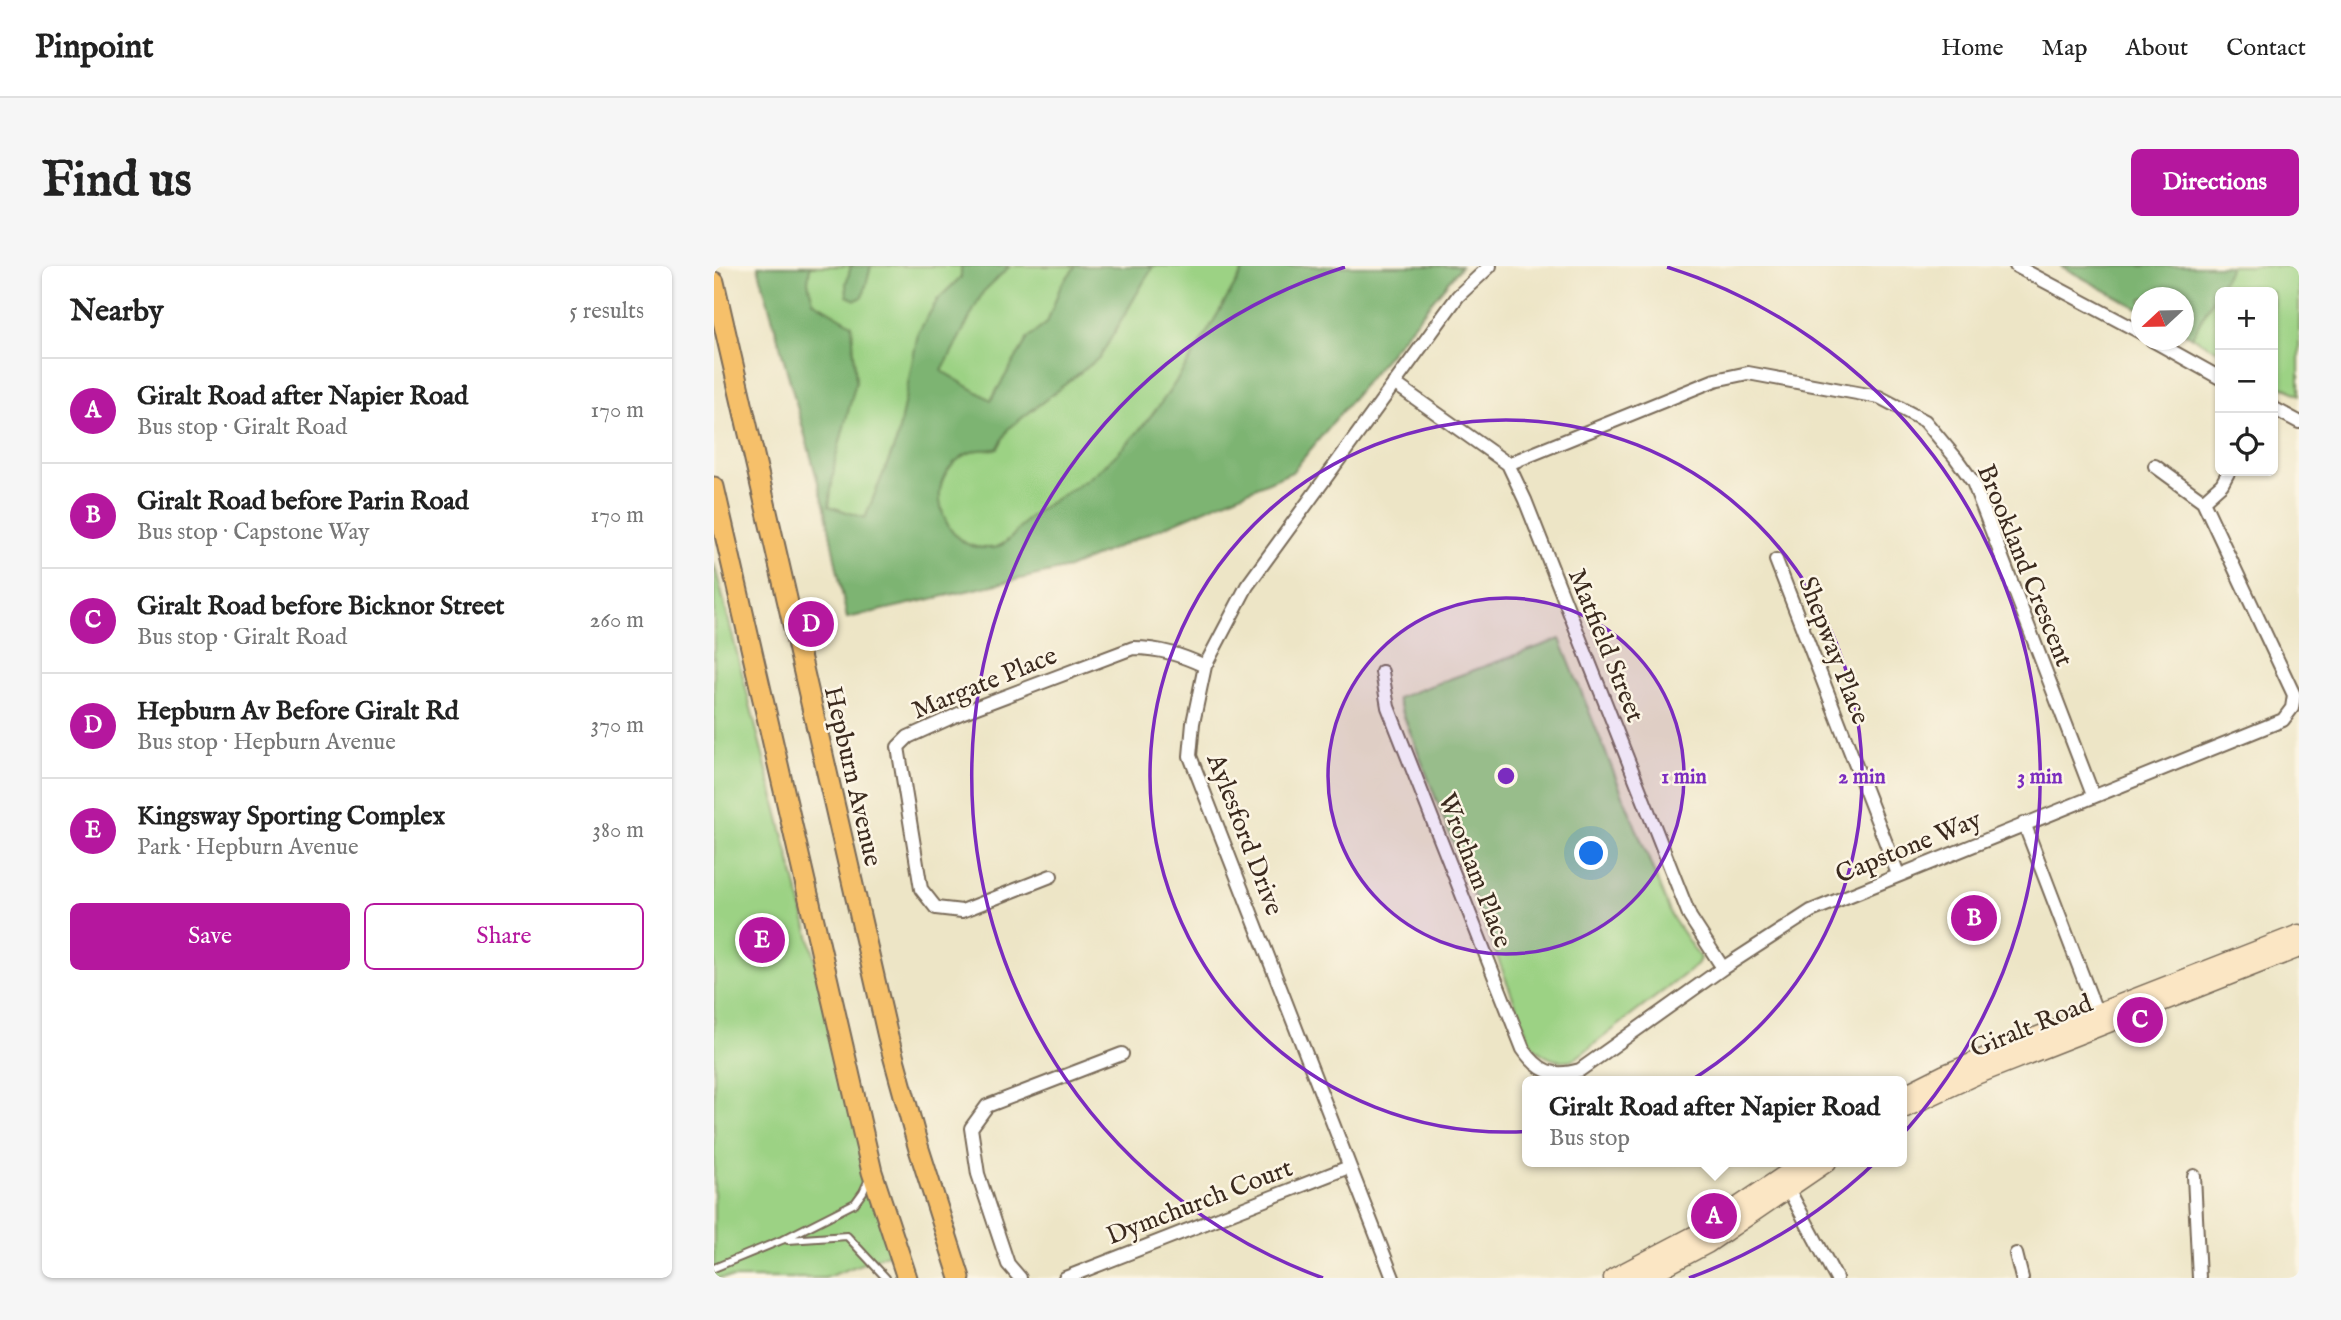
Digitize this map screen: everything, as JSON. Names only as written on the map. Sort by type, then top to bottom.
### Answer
[{"type":"main road","name":"Hepburn Avenue","points":[[714,282],[888,1037],[918,1146],[960,1278]]},
{"type":"main road","points":[[714,488],[872,1172],[907,1278]]},
{"type":"street","name":"Aylesford Drive","points":[[1393,1278],[1190,756],[1193,723],[1205,666],[1247,586],[1458,296],[1490,266]]},
{"type":"street","points":[[2016,266],[2131,328]]},
{"type":"street","points":[[2170,350],[2215,375]]},
{"type":"street","name":"Brookland Crescent","points":[[1508,464],[1716,380],[1748,373],[1879,397],[1925,421],[1973,482],[2093,796]]},
{"type":"street","points":[[1394,383],[1508,464]]},
{"type":"street","points":[[2278,411],[2299,422]]},
{"type":"street","name":"Matfield Street","points":[[1508,464],[1535,525],[1690,917],[1723,968]]},
{"type":"street","name":"Capstone Way","points":[[1548,1072],[1566,1074],[1580,1070],[1723,968],[1811,911],[2283,720],[2292,708],[2294,695],[2203,501],[2155,466]]},
{"type":"street","points":[[2203,501],[2222,484],[2226,476]]},
{"type":"street","name":"Shepway Place","points":[[1776,560],[1898,874]]},
{"type":"street","name":"Margate Place","points":[[1051,876],[962,911],[936,908],[921,888],[898,747],[908,737],[961,713],[1133,648],[1177,653],[1205,666]]},
{"type":"street","name":"Wrotham Place","points":[[1382,672],[1388,707],[1522,1049],[1533,1064],[1548,1072]]},
{"type":"street","points":[[2024,823],[2099,1019]]},
{"type":"street","name":"Giralt Road","points":[[1907,1107],[2099,1019],[2299,934]]},
{"type":"street","name":"Giralt Road","points":[[1907,1093],[1945,1074],[2299,948]]},
{"type":"street","points":[[1020,1278],[1008,1264],[978,1174],[971,1128],[987,1106],[1122,1054]]},
{"type":"street","name":"Dymchurch Court","points":[[1065,1278],[1349,1167]]},
{"type":"street","points":[[1643,1278],[1707,1244],[1785,1183],[1799,1167]]},
{"type":"street","points":[[1614,1278],[1817,1167]]},
{"type":"street","points":[[2194,1176],[2199,1278]]},
{"type":"street","points":[[1785,1183],[1836,1278]]},
{"type":"street","points":[[2016,1254],[2022,1278]]},
{"type":"lane","points":[[714,1268],[782,1240],[855,1203],[872,1172]]},
{"type":"lane","points":[[782,1240],[847,1236],[887,1278]]},
{"type":"green space","points":[[758,266],[1461,266],[1292,472],[1068,568],[847,618],[825,507]]},
{"type":"green space","points":[[758,266],[810,266],[808,282],[813,301],[852,324],[856,382],[835,461],[829,506],[865,518],[897,440],[918,333],[938,299],[961,277],[961,266],[1010,266],[983,292],[942,371],[991,400],[1028,338],[1047,323],[1061,285],[1076,266],[1153,266],[1100,357],[1008,429],[998,448],[978,450],[961,457],[943,478],[940,496],[946,522],[962,541],[986,548],[1002,545],[1032,515],[1090,477],[1122,449],[1143,426],[1180,375],[1246,266],[1461,266],[1292,472],[1068,568],[847,618],[825,507]]},
{"type":"green space","points":[[851,266],[871,266],[863,297],[856,300],[847,296],[846,284]]},
{"type":"green space","points":[[2061,266],[2299,266],[2299,395],[2278,384],[2278,287],[2215,287],[2215,349],[2194,338],[2194,287],[2131,287],[2131,304]]},
{"type":"green space","points":[[2061,266],[2231,266],[2219,287],[2215,287],[2215,295],[2194,333],[2194,287],[2131,287],[2131,304]]},
{"type":"green space","points":[[714,563],[890,1253],[825,1278],[714,1278]]},
{"type":"green space","points":[[1560,639],[1672,917],[1700,958],[1697,965],[1576,1058],[1563,1061],[1546,1056],[1531,1044],[1397,698]]},
{"type":"place","name":"Hepburn Av Before Giralt Rd","points":[[811,624]]},
{"type":"place","name":"Giralt Road before Parin Road","points":[[1974,918]]},
{"type":"place","name":"Kingsway Sporting Complex","points":[[762,940]]},
{"type":"place","name":"Giralt Road before Bicknor Street","points":[[2140,1020]]},
{"type":"place","name":"Giralt Road after Napier Road","points":[[1714,1216]]}]
